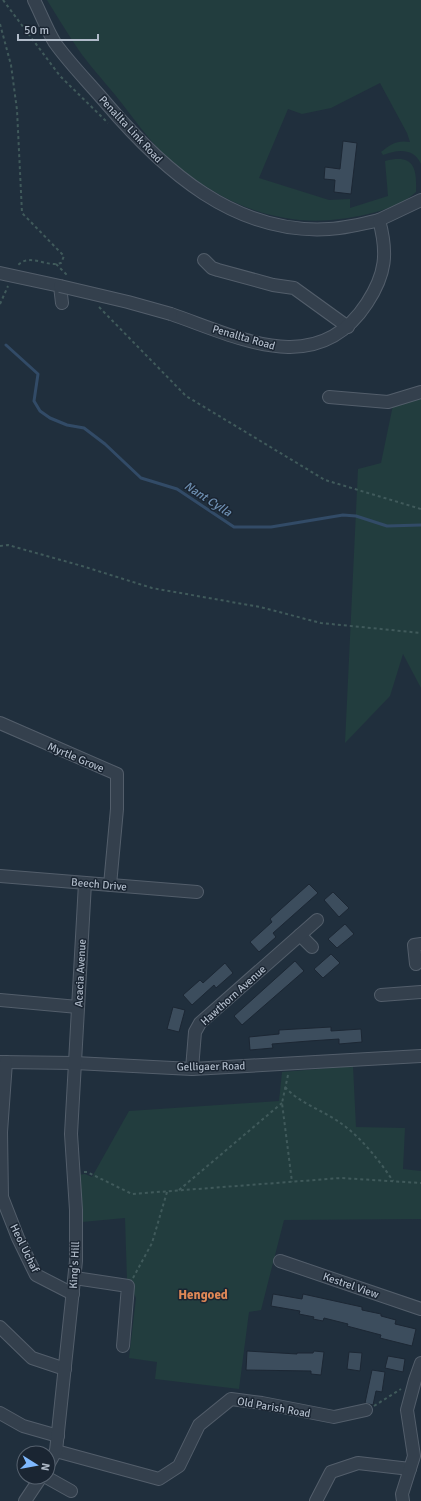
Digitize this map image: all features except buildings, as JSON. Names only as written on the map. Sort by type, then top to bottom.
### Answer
[{"type":"street","name":"Penallta Link Road","points":[[34,0],[55,43],[131,132],[161,162],[193,188],[223,206],[252,218],[283,227],[328,230],[379,220]]},
{"type":"street","points":[[379,220],[421,200]]},
{"type":"street","name":"Penallta Road","points":[[0,273],[128,302],[171,314],[271,347],[305,347],[333,338],[348,327],[368,302],[378,285],[383,268],[385,247],[379,220]]},
{"type":"street","points":[[204,260],[212,268],[218,270],[273,285],[294,288],[348,327]]},
{"type":"street","points":[[60,286],[62,303]]},
{"type":"street","points":[[329,397],[388,402],[421,392]]},
{"type":"street","name":"Myrtle Grove","points":[[0,723],[117,774],[117,809],[110,885]]},
{"type":"street","name":"Beech Drive","points":[[0,876],[197,892]]},
{"type":"street","name":"Acacia Avenue","points":[[75,1063],[84,883]]},
{"type":"street","name":"Hawthorn Avenue","points":[[192,1069],[195,1032],[200,1023],[316,920]]},
{"type":"street","points":[[300,935],[312,947]]},
{"type":"street","points":[[416,964],[414,945],[421,944]]},
{"type":"street","points":[[381,995],[421,992]]},
{"type":"street","points":[[0,1000],[78,1007]]},
{"type":"street","name":"Gelligaer Road","points":[[3,1062],[75,1063],[192,1069],[421,1056]]},
{"type":"street","name":"Heol Uchaf","points":[[3,1062],[1,1132],[2,1197],[18,1238],[36,1275],[73,1294]]},
{"type":"street","name":"King's Hill","points":[[56,1451],[75,1278],[76,1210],[71,1134],[75,1063]]},
{"type":"street","name":"Kestrel View","points":[[280,1261],[421,1309]]},
{"type":"street","points":[[75,1278],[128,1286],[123,1346]]},
{"type":"street","points":[[0,1327],[32,1358],[65,1369]]},
{"type":"street","points":[[402,1501],[402,1494],[414,1456],[416,1433],[407,1410],[414,1380],[421,1363]]},
{"type":"street","name":"Old Parish Road","points":[[56,1451],[159,1479],[179,1466],[199,1424],[231,1399],[262,1403],[334,1417],[366,1410]]},
{"type":"street","points":[[0,1413],[22,1426],[58,1436]]},
{"type":"street","points":[[316,1501],[331,1472],[337,1469],[358,1463],[410,1469]]},
{"type":"street","points":[[56,1483],[71,1491]]},
{"type":"street","points":[[25,1501],[36,1485]]},
{"type":"path","points":[[3,0],[60,76],[90,108],[112,127]]},
{"type":"path","points":[[0,24],[11,65],[17,110],[22,213],[64,256],[61,263],[56,264],[28,259],[22,261],[14,269]]},
{"type":"path","points":[[56,264],[72,280]]},
{"type":"path","points":[[98,307],[186,396],[325,480],[421,509]]},
{"type":"path","points":[[0,546],[8,545],[152,588],[260,607],[321,623],[421,633]]},
{"type":"path","points":[[289,1064],[282,1103],[292,1182]]},
{"type":"path","points":[[285,1087],[292,1094],[340,1122],[357,1137],[393,1181]]},
{"type":"path","points":[[178,1191],[282,1103]]},
{"type":"path","points":[[74,1174],[87,1172],[132,1194],[341,1178],[421,1183]]},
{"type":"path","points":[[128,1286],[152,1243],[167,1192]]},
{"type":"path","points":[[366,1410],[414,1380]]},
{"type":"green space","points":[[47,0],[421,0],[421,164],[414,155],[409,152],[399,151],[383,155],[381,152],[394,143],[410,142],[407,133],[380,83],[331,108],[302,114],[288,109],[259,178],[329,200],[350,199],[350,208],[388,196],[385,161],[402,159],[411,164],[414,169],[416,175],[416,192],[400,203],[381,211],[350,218],[316,221],[270,215],[227,199],[188,174],[169,159],[155,145],[82,55]]},
{"type":"green space","points":[[421,397],[421,688],[403,654],[390,696],[345,743],[358,469],[381,463],[393,405]]},
{"type":"green space","points":[[353,1066],[356,1127],[405,1128],[403,1169],[421,1171],[421,1219],[284,1220],[261,1310],[249,1312],[239,1389],[155,1379],[157,1362],[129,1358],[136,1298],[127,1280],[125,1218],[82,1222],[77,1175],[85,1174],[92,1177],[129,1111],[279,1101],[282,1072]]},
{"type":"waterway","name":"Nant Cylla","points":[[6,345],[38,374],[34,401],[40,411],[50,418],[67,425],[84,428],[105,444],[141,478],[177,489],[234,527],[271,527],[343,515],[356,516],[387,526],[421,525]]},
{"type":"district","name":"Hengoed","points":[[203,1294]]}]
